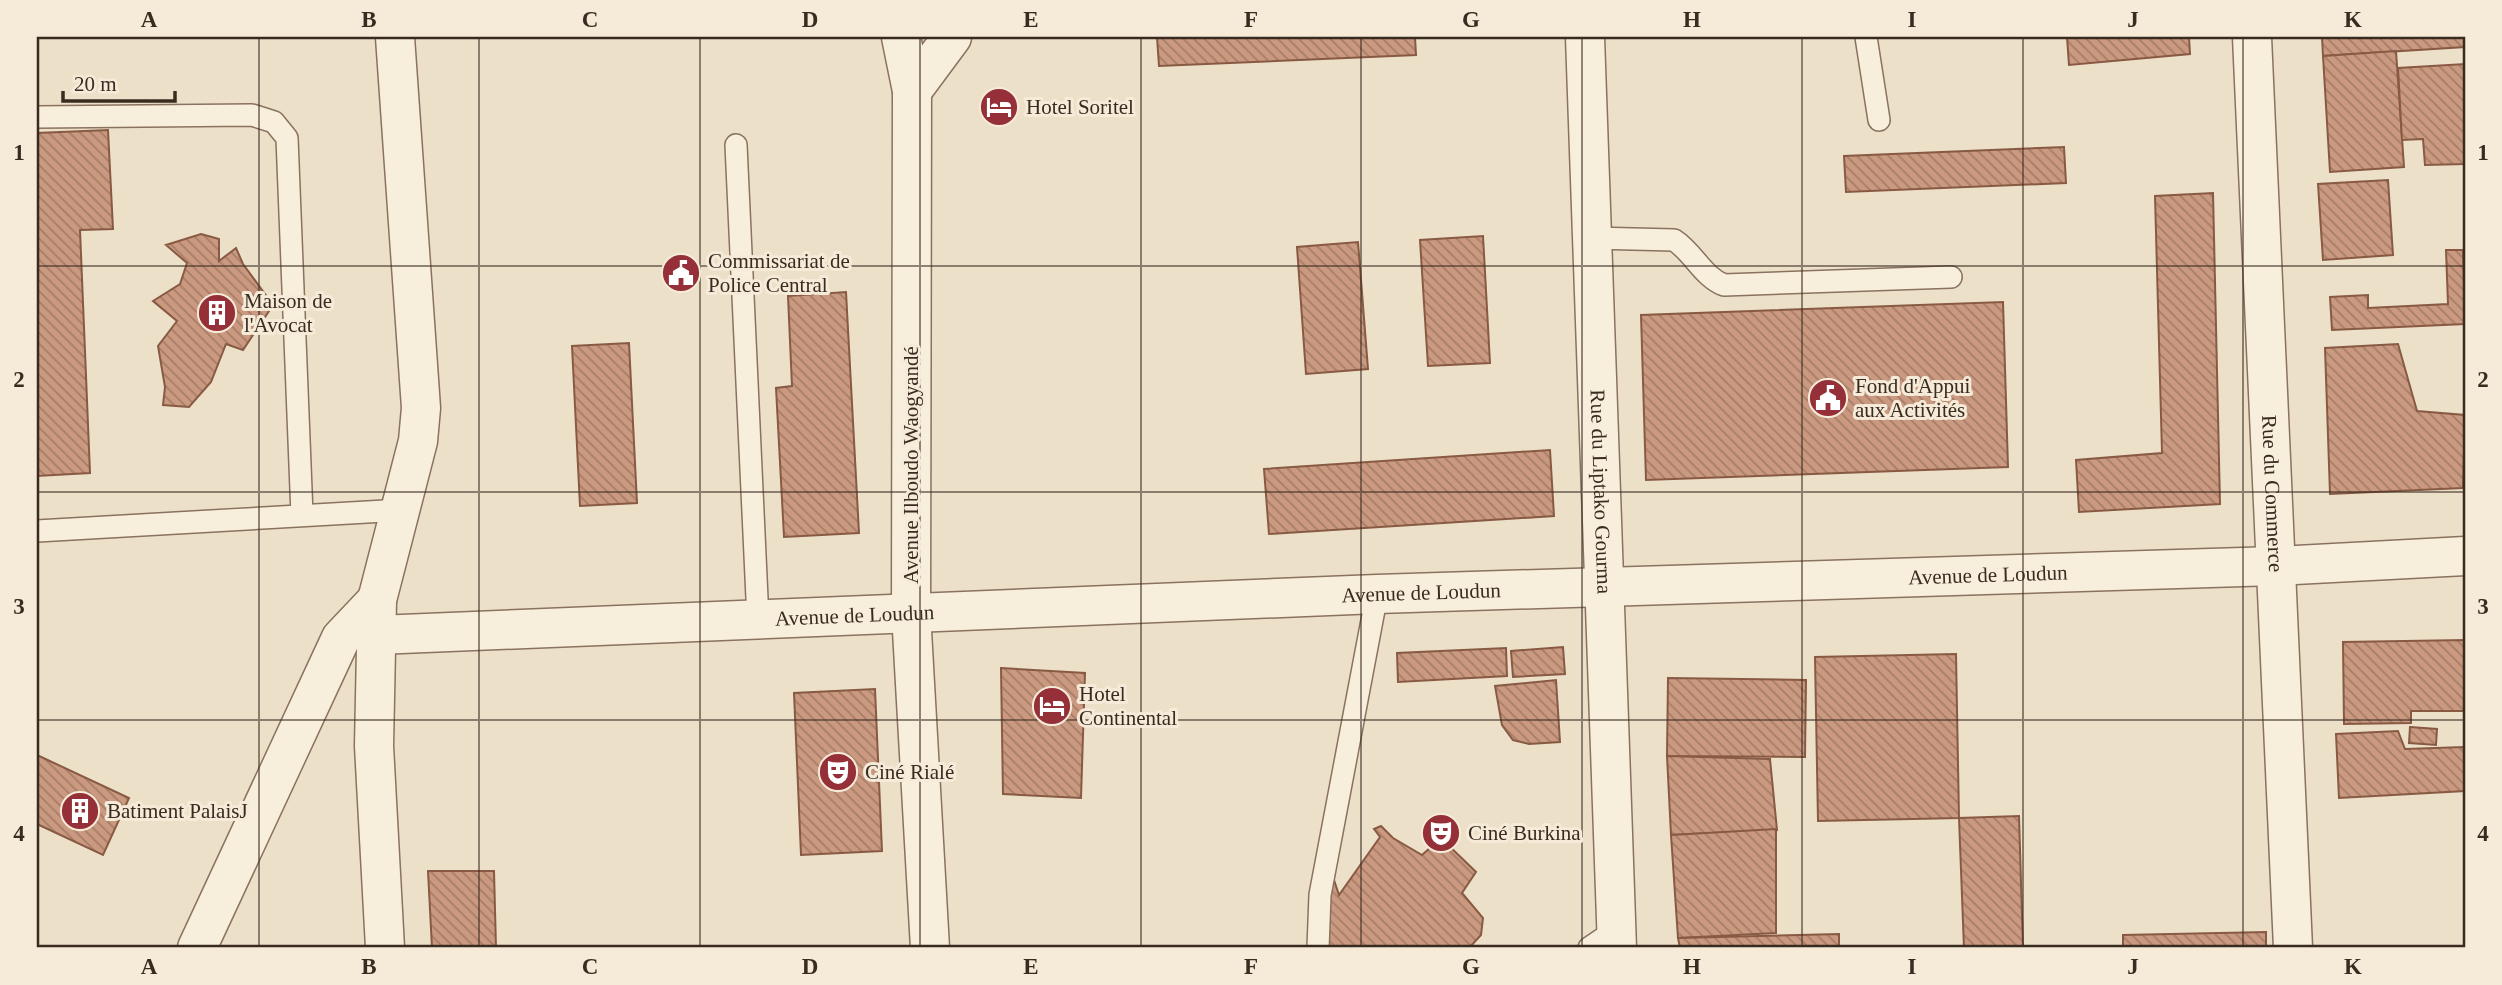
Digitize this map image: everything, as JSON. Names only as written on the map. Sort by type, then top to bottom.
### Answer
[{"type":"street","points":[[385,948],[374,746],[377,617],[418,441],[421,408],[395,37]]},
{"type":"street","name":"Avenue Ilboudo Waogyandé","points":[[901,37],[912,91],[911,613],[930,948]]},
{"type":"street","points":[[912,91],[952,37]]},
{"type":"street","name":"Rue du Liptako Gourma","points":[[1585,37],[1604,586],[1608,942]]},
{"type":"street","name":"Rue du Commerce","points":[[2252,37],[2293,948]]},
{"type":"street","name":"Avenue de Loudun","points":[[377,617],[758,620],[1377,594],[2275,566],[2465,556]]},
{"type":"street","points":[[197,948],[341,638],[377,617]]},
{"type":"lane","points":[[1866,37],[1879,120]]},
{"type":"lane","points":[[37,117],[252,115],[274,122],[287,138],[303,515]]},
{"type":"lane","points":[[736,145],[758,620]]},
{"type":"lane","points":[[1592,239],[1674,240],[1685,247],[1714,281],[1724,285],[1951,277]]},
{"type":"lane","points":[[37,531],[401,510]]},
{"type":"lane","points":[[1318,948],[1320,895],[1377,594]]},
{"type":"building","points":[[1157,37],[1415,37],[1416,55],[1159,66]]},
{"type":"building","points":[[2067,37],[2189,37],[2190,54],[2069,65]]},
{"type":"building","points":[[2322,37],[2465,37],[2465,47],[2323,56]]},
{"type":"building","points":[[2396,51],[2404,167],[2330,172],[2323,56]]},
{"type":"building","points":[[2465,64],[2465,164],[2425,165],[2423,139],[2402,140],[2398,68]]},
{"type":"building","points":[[108,130],[113,229],[80,230],[90,473],[37,476],[37,133]]},
{"type":"building","points":[[2064,147],[2066,183],[1846,192],[1844,156]]},
{"type":"building","points":[[2388,180],[2393,255],[2323,260],[2318,184]]},
{"type":"building","points":[[2213,193],[2220,504],[2079,512],[2076,460],[2162,453],[2155,196]]},
{"type":"building","name":"Maison de l'Avocat","points":[[201,234],[219,239],[219,261],[236,248],[243,264],[273,305],[243,350],[226,344],[211,382],[189,407],[163,405],[165,387],[158,346],[177,321],[153,301],[180,284],[187,263],[166,245]]},
{"type":"building","points":[[1483,236],[1490,363],[1428,366],[1420,240]]},
{"type":"building","points":[[1358,242],[1368,369],[1306,374],[1297,247]]},
{"type":"building","points":[[2446,250],[2463,250],[2465,324],[2332,330],[2330,297],[2368,295],[2368,308],[2448,304]]},
{"type":"building","points":[[846,292],[859,533],[784,537],[776,388],[792,386],[788,296]]},
{"type":"building","points":[[2003,302],[2008,467],[1646,480],[1641,315]]},
{"type":"building","points":[[629,343],[637,503],[580,506],[572,346]]},
{"type":"building","points":[[2398,344],[2417,411],[2465,415],[2463,488],[2330,494],[2325,348]]},
{"type":"building","points":[[1550,450],[1554,516],[1269,534],[1264,469]]},
{"type":"building","points":[[2465,640],[2465,711],[2411,711],[2411,723],[2344,724],[2343,642]]},
{"type":"building","points":[[1563,647],[1565,674],[1513,677],[1511,651]]},
{"type":"building","points":[[1506,648],[1507,676],[1398,682],[1397,653]]},
{"type":"building","points":[[1956,654],[1959,818],[1818,821],[1815,657]]},
{"type":"building","points":[[1001,668],[1085,673],[1081,798],[1003,794]]},
{"type":"building","points":[[1668,678],[1806,680],[1805,757],[1667,756]]},
{"type":"building","points":[[1556,680],[1560,742],[1529,744],[1513,740],[1502,725],[1495,686]]},
{"type":"building","name":"Ciné Rialé","points":[[875,689],[882,851],[801,855],[794,693]]},
{"type":"building","points":[[2410,727],[2437,729],[2436,745],[2409,743]]},
{"type":"building","points":[[2398,731],[2405,749],[2464,747],[2465,791],[2339,798],[2336,734]]},
{"type":"building","name":"Batiment PalaisJ","points":[[37,755],[129,798],[103,855],[37,824]]},
{"type":"building","points":[[1667,756],[1770,759],[1777,830],[1671,835]]},
{"type":"building","points":[[2019,816],[2023,948],[1964,948],[1959,818]]},
{"type":"building","points":[[1381,826],[1393,838],[1422,855],[1441,838],[1476,872],[1462,893],[1483,918],[1481,935],[1469,948],[1322,948],[1332,874],[1339,895],[1380,837],[1374,829]]},
{"type":"building","points":[[1776,829],[1776,933],[1678,938],[1671,835]]},
{"type":"building","points":[[428,871],[494,871],[496,948],[432,948]]},
{"type":"building","points":[[2266,932],[2266,948],[2123,948],[2123,935]]},
{"type":"building","points":[[1839,934],[1839,948],[1680,948],[1678,938]]},
{"type":"place","name":"Hotel Soritel","points":[[999,107]]},
{"type":"place","name":"Commissariat de Police Central","points":[[681,273]]},
{"type":"place","name":"Maison de l'Avocat","points":[[217,313]]},
{"type":"place","name":"Fond d'Appui aux Activités","points":[[1828,398]]},
{"type":"place","name":"Hotel Continental","points":[[1052,706]]},
{"type":"place","name":"Ciné Rialé","points":[[838,772]]},
{"type":"place","name":"Batiment PalaisJ","points":[[80,811]]},
{"type":"place","name":"Ciné Burkina","points":[[1441,833]]}]
